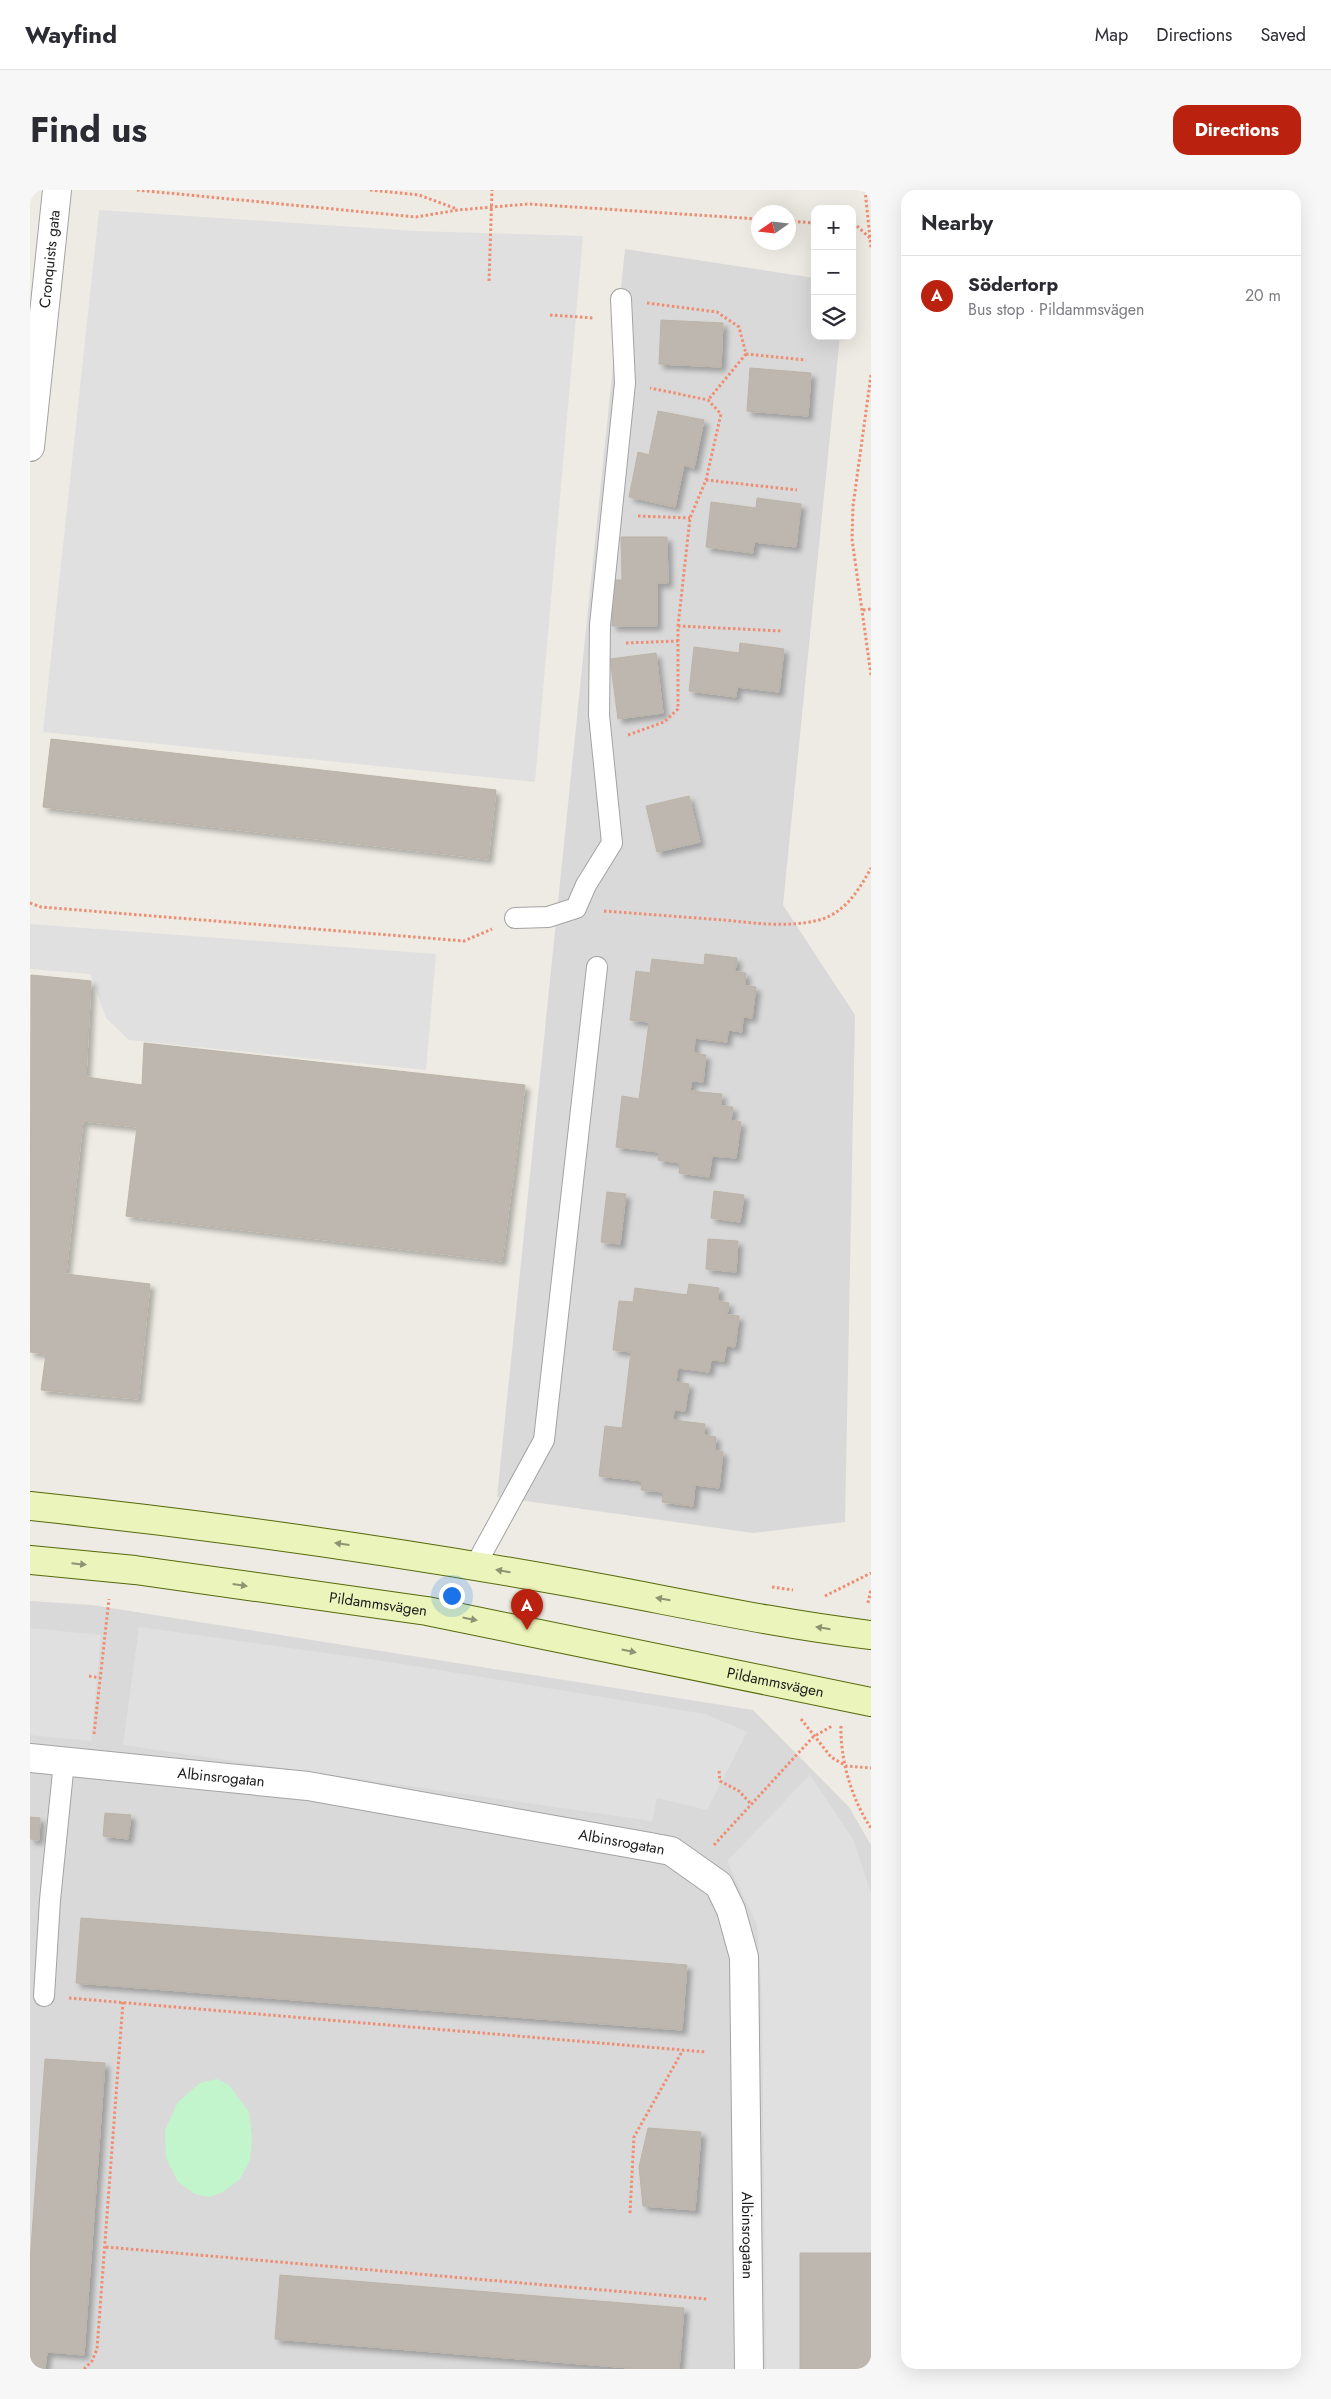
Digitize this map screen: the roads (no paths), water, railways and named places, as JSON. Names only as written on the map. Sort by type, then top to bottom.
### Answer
[{"type":"main road","points":[[30,1506],[176,1522],[380,1550],[871,1635]]},
{"type":"main road","name":"Pildammsvägen","points":[[30,1560],[135,1570],[427,1611],[871,1702]]},
{"type":"street","name":"Cronquists gata","points":[[30,447],[57,190]]},
{"type":"street","name":"Albinsrogatan","points":[[30,1758],[308,1786],[671,1851],[695,1866],[719,1885],[731,1910],[744,1957],[748,2369]]},
{"type":"lane","points":[[515,918],[548,917],[576,908],[586,885],[612,843],[599,715],[600,625],[625,384],[622,299]]},
{"type":"lane","points":[[475,1566],[544,1440],[597,966]]},
{"type":"lane","points":[[44,1996],[50,1900],[64,1762]]},
{"type":"place","name":"Södertorp","points":[[527,1630]]}]
